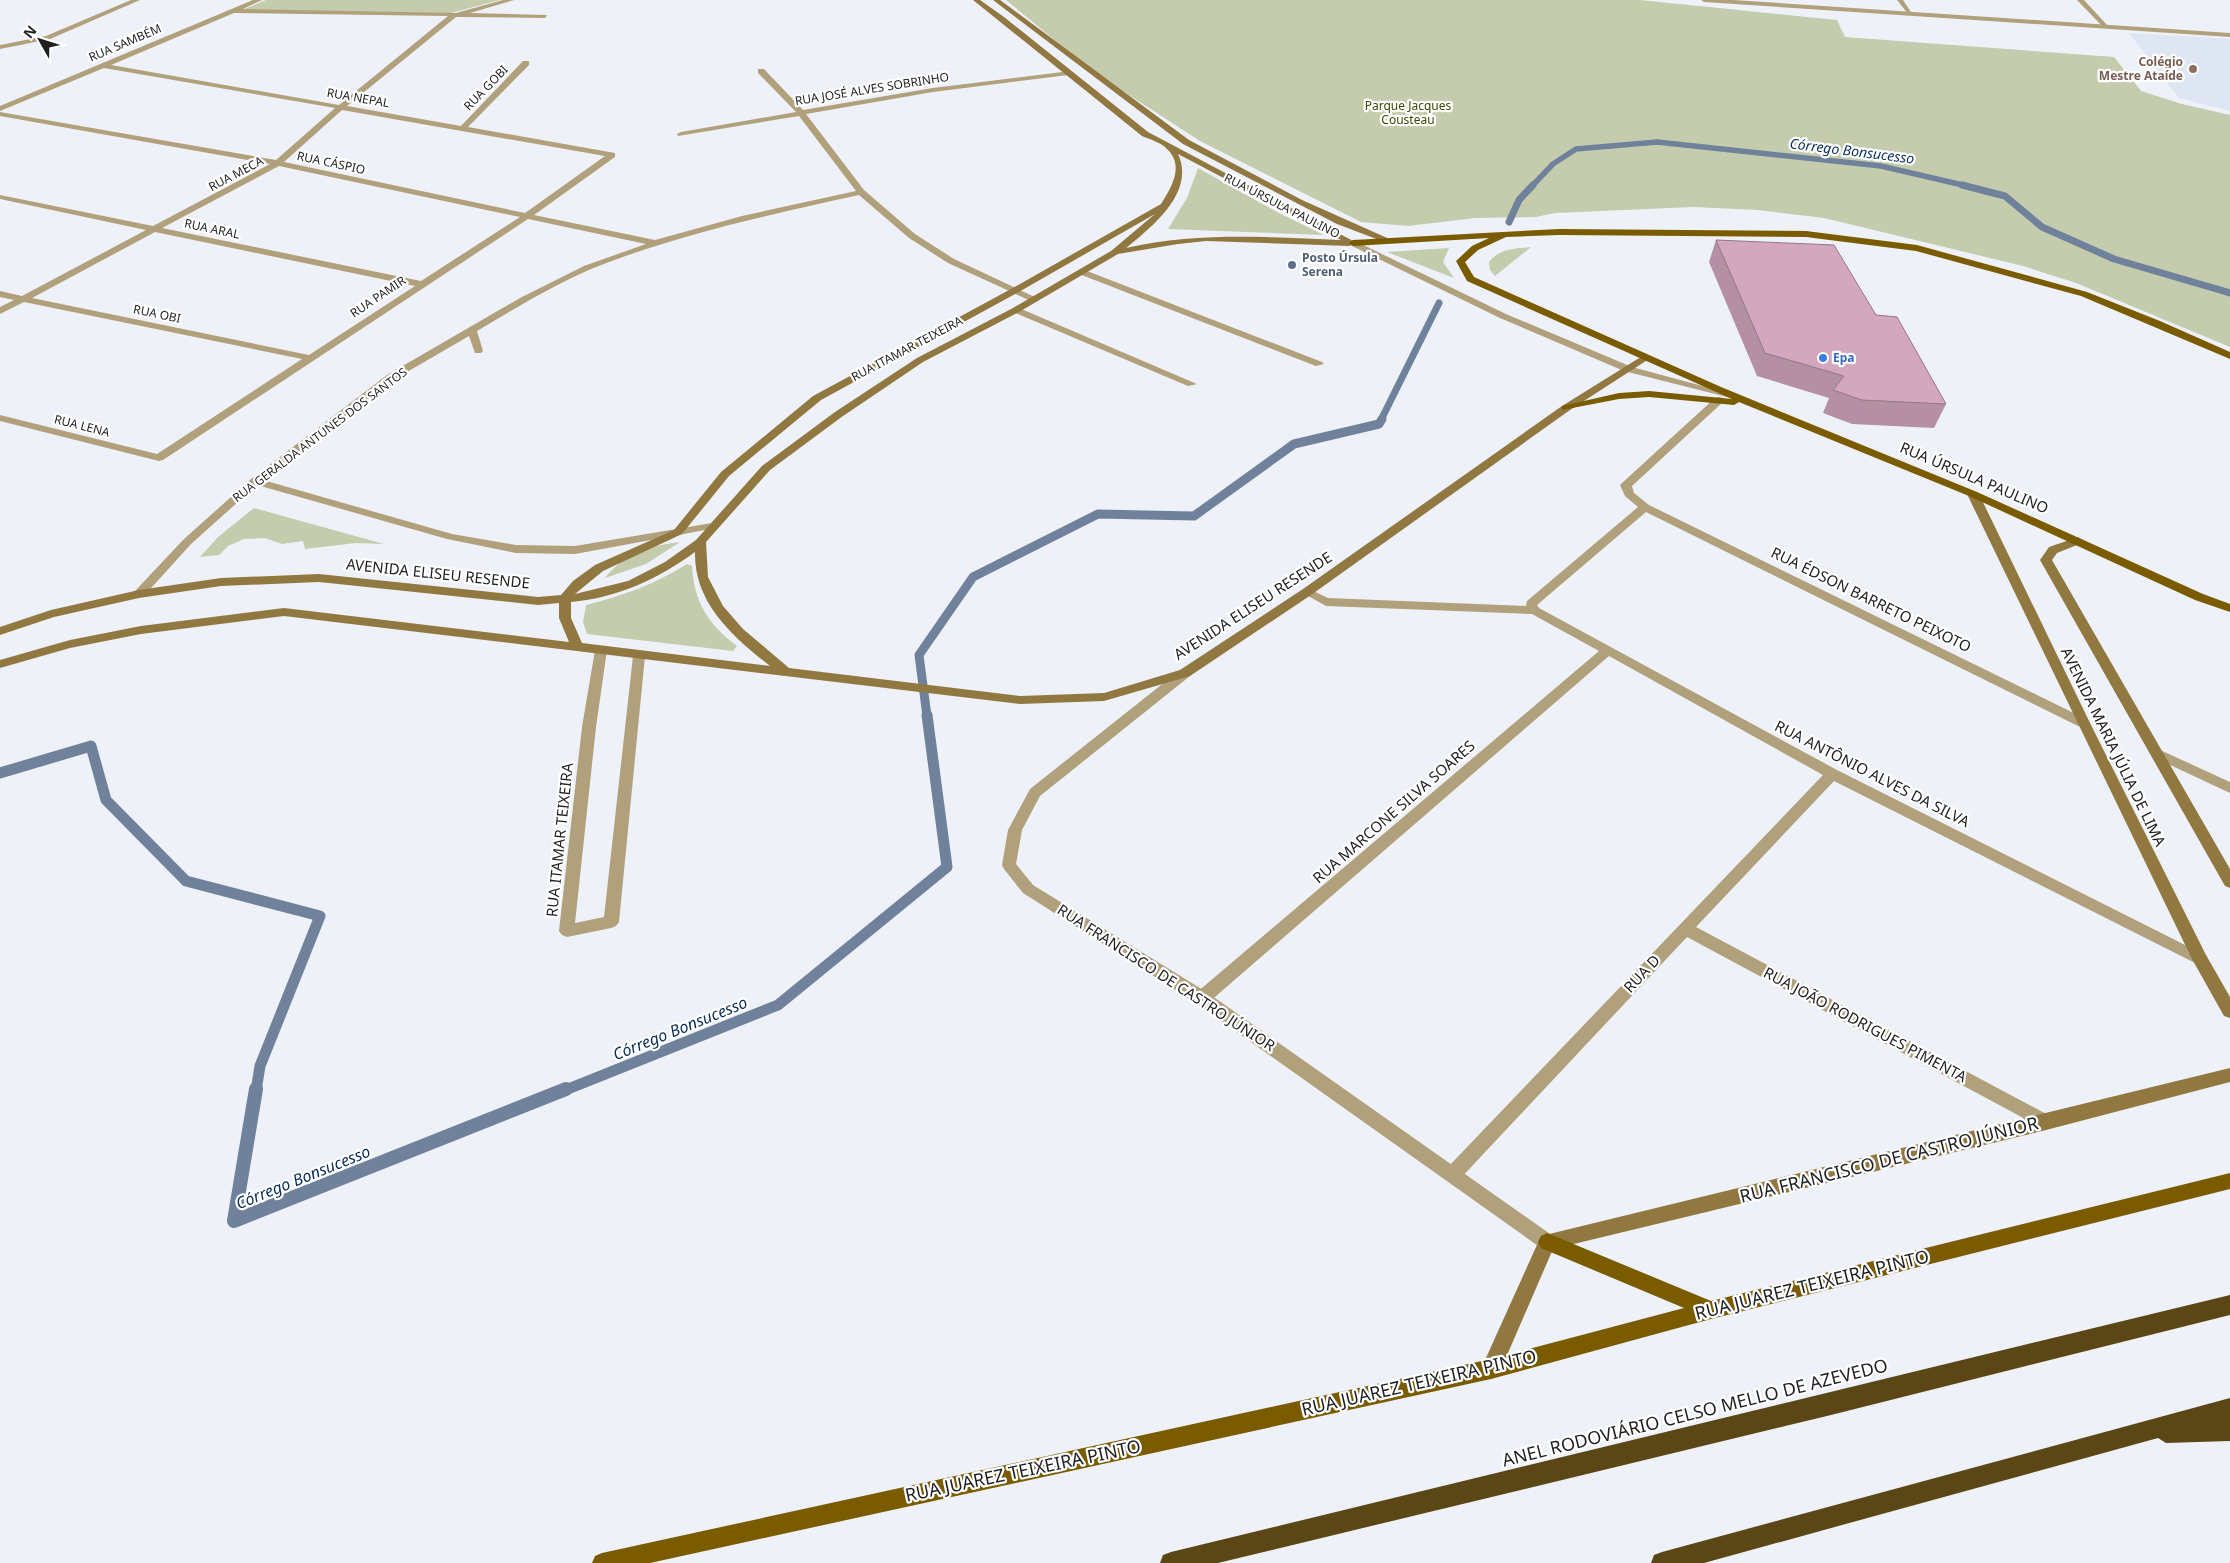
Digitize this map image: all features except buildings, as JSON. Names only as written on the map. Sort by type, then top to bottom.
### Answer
[{"type":"highway","name":"ANEL RODOVIÁRIO CELSO MELLO DE AZEVEDO","points":[[1170,1563],[1808,1410],[2230,1305]]},
{"type":"highway","points":[[1662,1563],[2132,1434],[2230,1410]]},
{"type":"highway","points":[[2132,1434],[2230,1430]]},
{"type":"main road","name":"RUA ÚRSULA PAULINO","points":[[976,0],[1002,18],[1068,74],[1145,134],[1353,243]]},
{"type":"main road","name":"RUA ÚRSULA PAULINO","points":[[996,0],[1186,142],[1340,222],[1390,241]]},
{"type":"main road","name":"RUA ITAMAR TEIXEIRA","points":[[700,542],[712,526],[766,468],[839,414],[920,360],[1016,310],[1114,253],[1154,220],[1179,182],[1179,165],[1171,148]]},
{"type":"main road","name":"RUA ITAMAR TEIXEIRA","points":[[565,598],[577,584],[599,568],[678,532],[725,474],[805,406],[1014,291],[1165,204]]},
{"type":"main road","points":[[1353,243],[1504,234],[1673,231],[1806,234],[1917,248],[2084,294],[2157,323],[2230,356]]},
{"type":"main road","name":"RUA ÚRSULA PAULINO","points":[[1504,234],[1475,248],[1460,262],[1470,279],[1732,396],[1973,494],[2200,597],[2230,608]]},
{"type":"main road","name":"RUA ITAMAR TEIXEIRA","points":[[1114,253],[1150,243],[1219,236],[1353,243]]},
{"type":"main road","name":"AVENIDA ELISEU RESENDE","points":[[0,664],[108,634],[194,620],[284,612],[577,646],[639,656],[1020,700],[1104,697],[1185,673],[1307,592],[1566,408],[1647,357]]},
{"type":"main road","points":[[1566,408],[1619,396],[1649,394],[1719,400],[1758,407]]},
{"type":"main road","name":"AVENIDA MARIA JÚLIA DE LIMA","points":[[1973,494],[2083,723],[2200,959],[2230,1012]]},
{"type":"main road","name":"AVENIDA MARIA JÚLIA DE LIMA","points":[[2078,541],[2054,550],[2046,560],[2230,882]]},
{"type":"main road","points":[[700,542],[703,580],[721,612],[743,638],[786,673]]},
{"type":"main road","name":"AVENIDA ELISEU RESENDE","points":[[0,631],[50,614],[140,594],[221,582],[319,578],[523,600],[582,597],[632,584],[669,564],[700,542]]},
{"type":"main road","points":[[565,598],[565,618],[577,646]]},
{"type":"main road","name":"RUA FRANCISCO DE CASTRO JÚNIOR","points":[[1547,1242],[2046,1122],[2230,1075]]},
{"type":"main road","name":"RUA JUAREZ TEIXEIRA PINTO","points":[[602,1563],[1491,1369],[1711,1310],[2230,1181]]},
{"type":"main road","points":[[1491,1369],[1547,1242],[1711,1310]]},
{"type":"street","points":[[0,47],[48,38],[138,0]]},
{"type":"street","name":"RUA SAMBÉM","points":[[0,109],[259,0]]},
{"type":"street","points":[[454,15],[511,0]]},
{"type":"street","points":[[1704,0],[2230,35]]},
{"type":"street","points":[[1900,0],[1911,14]]},
{"type":"street","points":[[2080,0],[2106,27]]},
{"type":"street","points":[[232,11],[545,16]]},
{"type":"street","name":"RUA MECA","points":[[0,311],[156,230],[278,163],[341,107],[454,15]]},
{"type":"street","name":"RUA GOBI","points":[[463,128],[526,63]]},
{"type":"street","name":"RUA NEPAL","points":[[101,65],[612,156]]},
{"type":"street","points":[[761,71],[800,112],[862,192],[912,236],[951,260],[1034,299]]},
{"type":"street","name":"RUA JOSÉ ALVES SOBRINHO","points":[[681,134],[933,90],[1068,74]]},
{"type":"street","name":"RUA CÁSPIO","points":[[0,114],[278,163],[656,243]]},
{"type":"street","name":"RUA PAMIR","points":[[159,458],[420,284],[528,215],[612,156]]},
{"type":"street","name":"RUA GERALDA ANTUNES DOS SANTOS","points":[[140,594],[186,542],[254,481],[391,377],[523,300],[587,268],[656,243],[742,219],[862,192]]},
{"type":"street","name":"RUA ARAL","points":[[0,197],[420,284]]},
{"type":"street","name":"RUA ÚRSULA PAULINO","points":[[1353,243],[1502,316],[1628,369],[1732,396]]},
{"type":"street","points":[[1082,272],[1319,364]]},
{"type":"street","name":"RUA OBI","points":[[0,294],[310,358]]},
{"type":"street","points":[[1016,310],[1192,384]]},
{"type":"street","points":[[472,330],[478,351]]},
{"type":"street","name":"RUA ÉDSON BARRETO PEIXOTO","points":[[1719,400],[1626,485],[1629,494],[1645,507],[2083,723]]},
{"type":"street","name":"RUA LENA","points":[[1,420],[159,458]]},
{"type":"street","points":[[254,481],[452,537],[516,548],[576,550],[678,532]]},
{"type":"street","points":[[1307,592],[1326,602],[1534,610],[1532,604],[1645,507]]},
{"type":"street","name":"RUA ITAMAR TEIXEIRA","points":[[678,532],[712,526]]},
{"type":"street","name":"RUA ÚRSULA PAULINO","points":[[2200,597],[2230,612]]},
{"type":"street","name":"RUA ANTÔNIO ALVES DA SILVA","points":[[1534,610],[1832,774],[2200,959]]},
{"type":"street","name":"RUA ITAMAR TEIXEIRA","points":[[601,650],[589,727],[566,931],[611,922],[639,656]]},
{"type":"street","name":"RUA MARCONE SILVA SOARES","points":[[1202,998],[1607,651]]},
{"type":"street","name":"RUA FRANCISCO DE CASTRO JÚNIOR","points":[[1185,673],[1035,793],[1015,830],[1009,865],[1028,889],[1202,998],[1547,1242]]},
{"type":"street","points":[[2158,754],[2230,788]]},
{"type":"street","name":"RUA D","points":[[1453,1174],[1832,774]]},
{"type":"street","name":"RUA JOÃO RODRIGUES PIMENTA","points":[[1685,928],[2046,1122]]},
{"type":"shaded area","name":"Colégio Mestre Ataíde","points":[[2129,33],[2230,39],[2230,111],[2179,98]]},
{"type":"green space","points":[[266,0],[500,0],[447,14],[242,10]]},
{"type":"green space","name":"Parque Jacques Cousteau","points":[[1006,0],[1640,0],[1837,20],[1845,37],[2114,57],[2141,91],[2182,104],[2230,115],[2230,347],[2076,283],[2023,266],[1824,218],[1758,210],[1693,207],[1555,213],[1536,217],[1475,218],[1408,226],[1361,222],[1200,141],[1095,73]]},
{"type":"green space","points":[[1198,168],[1277,212],[1324,235],[1168,229],[1187,198]]},
{"type":"green space","points":[[1531,247],[1495,276],[1490,270],[1489,262],[1498,254],[1508,250]]},
{"type":"green space","points":[[1449,248],[1443,262],[1454,278],[1387,252]]},
{"type":"green space","points":[[254,508],[384,544],[356,543],[305,549],[303,541],[282,544],[265,538],[244,539],[228,546],[219,555],[200,557],[218,537]]},
{"type":"green space","points":[[680,542],[646,564],[605,578],[620,563],[638,552],[648,548]]},
{"type":"green space","points":[[687,564],[692,566],[696,591],[704,611],[718,629],[737,646],[733,651],[587,634],[583,622],[586,605],[638,589],[663,578]]},
{"type":"waterway","name":"Córrego Bonsucesso","points":[[1532,186],[1553,164],[1576,149],[1657,142],[1881,166],[1967,186]]},
{"type":"waterway","name":"Córrego Bonsucesso","points":[[1509,222],[1519,200],[1533,185]]},
{"type":"waterway","name":"Córrego Bonsucesso","points":[[1962,185],[2005,196],[2042,227],[2114,259],[2230,293]]},
{"type":"waterway","name":"Córrego Bonsucesso","points":[[1381,420],[1439,303]]},
{"type":"waterway","name":"Córrego Bonsucesso","points":[[927,716],[919,655],[973,577],[1098,514],[1194,516],[1294,444],[1379,424],[1382,419]]},
{"type":"waterway","name":"Córrego Bonsucesso","points":[[563,1091],[778,1005],[947,867],[927,715]]},
{"type":"waterway","name":"Córrego Bonsucesso","points":[[0,773],[91,746],[106,800],[186,881],[320,916],[260,1066],[256,1091]]},
{"type":"waterway","name":"Córrego Bonsucesso","points":[[256,1089],[234,1221],[566,1089]]},
{"type":"place","name":"Colégio Mestre Ataíde","points":[[2193,69]]},
{"type":"place","name":"Posto Úrsula Serena","points":[[1292,265]]},
{"type":"place","name":"Epa","points":[[1823,358]]}]
